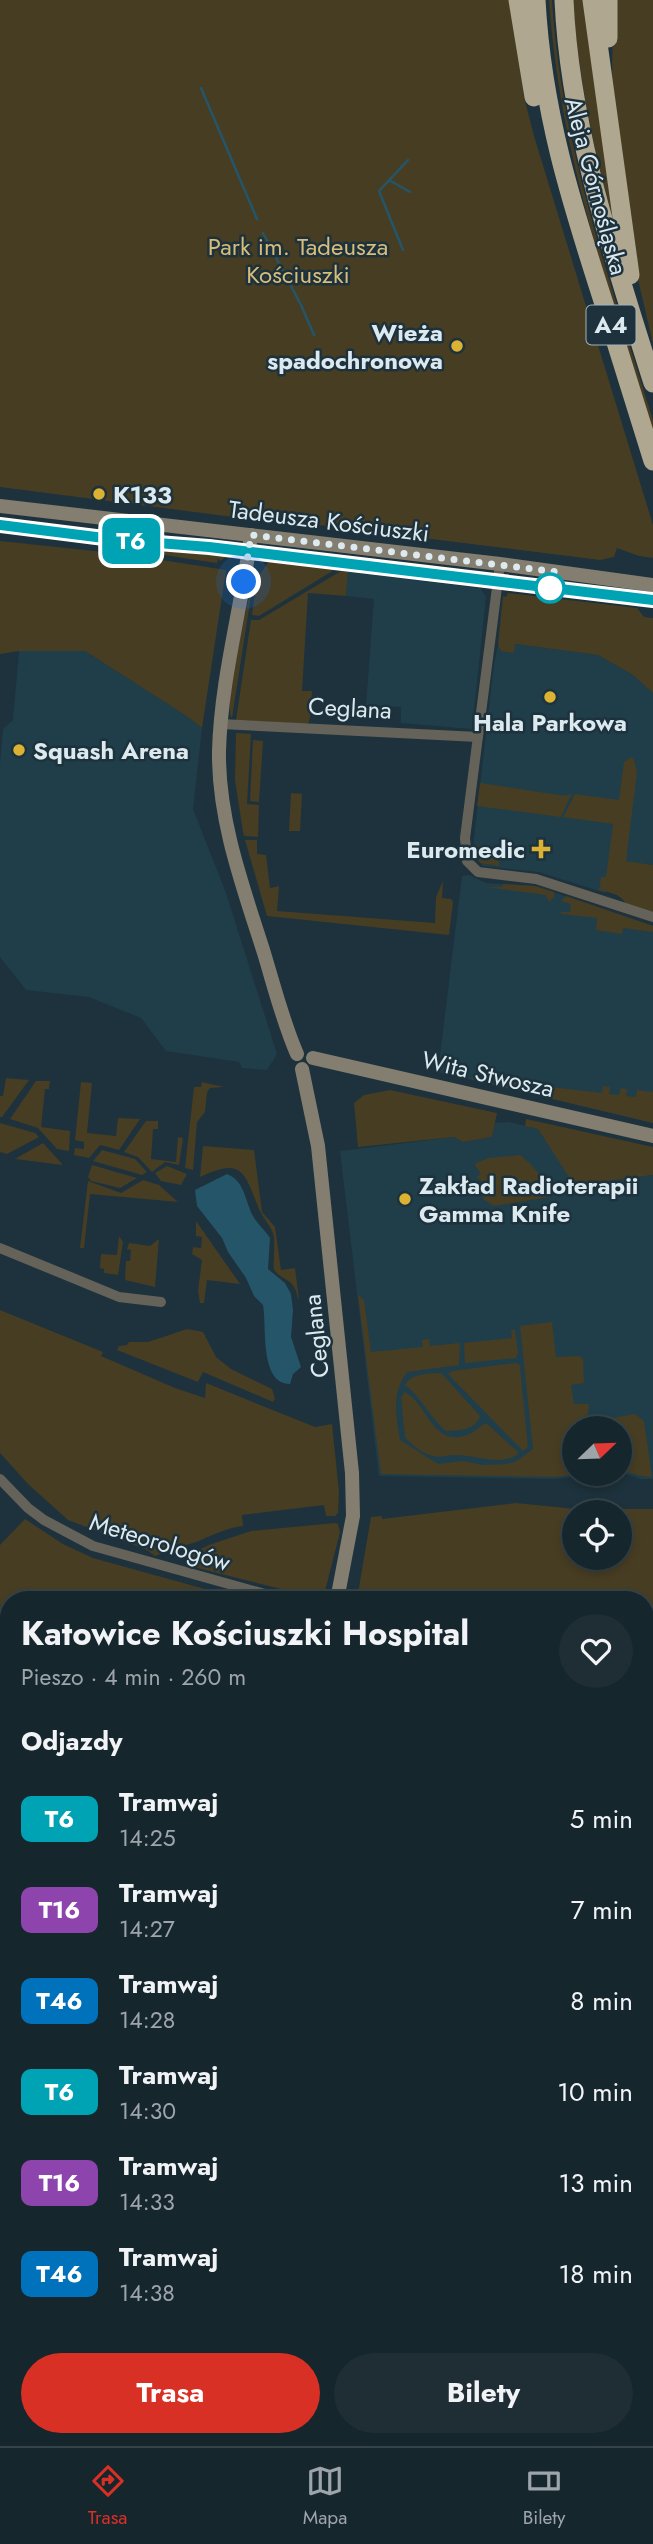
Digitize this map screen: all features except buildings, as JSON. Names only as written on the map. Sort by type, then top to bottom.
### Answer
[{"type":"highway","points":[[519,0],[527,66],[541,129],[567,190]]},
{"type":"highway","name":"Aleja Górnośląska","points":[[536,0],[539,52],[567,190],[653,461]]},
{"type":"highway","name":"Aleja Górnośląska","points":[[564,0],[571,78],[595,193],[653,383]]},
{"type":"highway","points":[[592,0],[639,338]]},
{"type":"highway","points":[[607,98],[608,0]]},
{"type":"street","name":"Tadeusza Kościuszki","points":[[0,506],[650,584]]},
{"type":"street","points":[[220,724],[251,535]]},
{"type":"street","points":[[500,564],[464,849],[471,866],[486,875],[542,881],[653,917]]},
{"type":"street","name":"Ceglana","points":[[220,724],[478,737]]},
{"type":"street","name":"Wita Stwosza","points":[[220,724],[220,775],[227,829],[297,1054],[306,1051],[307,1063],[653,1136]]},
{"type":"street","name":"Ceglana","points":[[307,1063],[352,1473],[354,1516],[339,1591]]},
{"type":"street","points":[[0,1248],[119,1297],[160,1302]]},
{"type":"street","name":"Meteorologów","points":[[0,1479],[44,1520],[93,1546],[254,1591]]},
{"type":"shaded area","points":[[348,572],[480,588],[486,597],[472,729],[401,723],[401,707],[366,705],[374,599],[346,596]]},
{"type":"shaded area","points":[[515,644],[598,655],[633,675],[653,693],[653,865],[609,859],[605,893],[539,872],[483,866],[474,855],[494,664],[498,645],[501,651]]},
{"type":"shaded area","points":[[19,651],[85,651],[202,728],[193,809],[226,893],[277,1054],[267,1070],[242,1068],[239,1062],[166,1051],[141,1018],[89,997],[26,990],[0,957],[0,764],[3,729],[13,720]]},
{"type":"shaded area","points":[[469,875],[486,883],[535,886],[653,926],[653,1123],[438,1072],[462,876]]},
{"type":"shaded area","points":[[509,1122],[538,1129],[574,1184],[653,1175],[653,1479],[632,1476],[632,1416],[562,1416],[562,1478],[379,1476],[340,1151],[454,1137],[463,1142],[492,1137],[494,1123]]},
{"type":"shaded area","points":[[227,1174],[238,1181],[253,1216],[270,1238],[268,1269],[285,1283],[291,1294],[291,1337],[301,1367],[293,1374],[290,1384],[280,1381],[269,1364],[263,1305],[254,1296],[222,1238],[197,1206],[195,1190]]},
{"type":"green space","name":"Park im. Tadeusza Kościuszki","points":[[0,0],[511,0],[524,97],[653,525],[653,558],[617,548],[614,557],[600,560],[0,487]]},
{"type":"green space","points":[[549,0],[552,0],[557,54],[577,160],[605,265],[653,420],[653,433],[603,273],[575,165],[563,111]]},
{"type":"green space","points":[[572,0],[587,0],[616,230],[588,116]]},
{"type":"green space","points":[[613,0],[653,0],[653,344],[634,262],[612,83]]},
{"type":"green space","points":[[0,528],[114,543],[209,549],[239,555],[229,555],[220,561],[218,558],[217,563],[0,533]]},
{"type":"green space","points":[[0,541],[123,554],[226,570],[202,728],[85,651],[19,651],[0,654]]},
{"type":"green space","points":[[269,561],[334,570],[259,616],[252,615],[257,579]]},
{"type":"green space","points":[[341,571],[348,572],[346,596],[308,593],[302,691],[312,691],[308,724],[236,720],[251,620],[259,620]]},
{"type":"green space","points":[[253,583],[232,718],[230,710],[233,677]]},
{"type":"green space","points":[[508,593],[637,608],[644,617],[653,618],[653,693],[633,675],[598,655],[515,644],[514,653],[501,651],[498,645],[503,596],[506,597]]},
{"type":"green space","points":[[236,733],[251,734],[247,804],[259,805],[258,837],[244,836],[243,832],[235,780]]},
{"type":"green space","points":[[253,740],[263,741],[259,802],[250,801]]},
{"type":"green space","points":[[631,757],[637,772],[626,861],[653,865],[653,912],[625,903],[618,895],[599,890],[601,877],[606,877],[613,824],[563,817],[575,794],[619,800],[624,762]]},
{"type":"green space","points":[[480,783],[566,796],[572,793],[561,817],[477,806]]},
{"type":"green space","points":[[291,793],[302,794],[300,831],[289,831]]},
{"type":"green space","points":[[245,840],[257,840],[257,854],[266,855],[270,888],[279,886],[277,911],[435,923],[436,897],[443,881],[442,898],[451,899],[453,902],[449,935],[267,916]]},
{"type":"green space","points":[[474,845],[487,846],[486,856],[499,858],[499,866],[480,863],[475,855]]},
{"type":"green space","points":[[503,884],[535,886],[554,892],[554,897],[549,902],[546,895],[486,887],[502,887]]},
{"type":"green space","points":[[566,896],[653,926],[653,932],[623,928],[622,934],[596,930],[597,918],[561,914],[570,912],[571,904],[561,901]]},
{"type":"green space","points":[[6,1078],[29,1080],[0,1117],[0,1096],[3,1096]]},
{"type":"green space","points":[[470,1079],[602,1093],[603,1086],[610,1087],[609,1094],[619,1095],[621,1088],[627,1089],[626,1096],[636,1097],[637,1090],[653,1090],[653,1123]]},
{"type":"green space","points":[[36,1081],[50,1081],[49,1089],[45,1089],[41,1127],[70,1131],[69,1151],[57,1149],[38,1128],[10,1119]]},
{"type":"green space","points":[[81,1082],[92,1083],[87,1133],[116,1136],[118,1118],[140,1119],[119,1150],[100,1145],[89,1158],[74,1155],[75,1148],[84,1149],[84,1142],[75,1140]]},
{"type":"green space","points":[[202,1082],[224,1087],[210,1088],[207,1092],[205,1112],[197,1122],[193,1170],[185,1168],[194,1087],[201,1087]]},
{"type":"green space","points":[[390,1090],[497,1113],[492,1137],[463,1142],[454,1137],[358,1147],[354,1103],[364,1095]]},
{"type":"green space","points":[[526,1119],[653,1147],[653,1175],[574,1185],[538,1129],[525,1126]]},
{"type":"green space","points":[[146,1121],[158,1121],[158,1129],[153,1129],[151,1159],[176,1162],[178,1137],[183,1138],[179,1165],[165,1162],[152,1172],[138,1157],[124,1152]]},
{"type":"green space","points":[[0,1123],[35,1133],[39,1137],[7,1154],[0,1152]]},
{"type":"green space","points":[[43,1143],[63,1165],[15,1159]]},
{"type":"green space","points":[[203,1146],[254,1150],[262,1212],[275,1227],[281,1270],[295,1268],[299,1300],[292,1284],[274,1269],[273,1233],[261,1213],[245,1177],[240,1171],[225,1168],[200,1177]]},
{"type":"green space","points":[[102,1150],[135,1159],[147,1172],[142,1175],[93,1161]]},
{"type":"green space","points":[[520,1155],[539,1174],[550,1197],[494,1206],[483,1199],[489,1186],[476,1177],[481,1174],[476,1163],[489,1158]]},
{"type":"green space","points":[[92,1165],[137,1178],[120,1188],[91,1181],[88,1177]]},
{"type":"green space","points":[[167,1166],[187,1174],[181,1185],[161,1181],[155,1173]]},
{"type":"green space","points":[[143,1180],[159,1185],[178,1202],[90,1194],[84,1248],[80,1248],[88,1181],[121,1193]]},
{"type":"green space","points":[[196,1221],[240,1284],[207,1280],[204,1303],[200,1303],[198,1291],[202,1260],[192,1254],[193,1247],[201,1248],[202,1237],[196,1236]]},
{"type":"green space","points":[[119,1236],[123,1242],[118,1275],[104,1273],[104,1269],[100,1268],[101,1254],[117,1255]]},
{"type":"green space","points":[[159,1239],[155,1287],[125,1280],[126,1261],[130,1261],[131,1250],[127,1249],[129,1243],[150,1246]]},
{"type":"green space","points":[[358,1295],[364,1300],[371,1352],[423,1347],[422,1340],[429,1339],[430,1346],[460,1343],[459,1365],[407,1372],[397,1397],[396,1413],[400,1440],[438,1464],[463,1461],[483,1465],[507,1464],[517,1461],[533,1449],[520,1326],[552,1322],[556,1357],[579,1356],[583,1359],[584,1383],[571,1385],[574,1404],[589,1404],[588,1414],[562,1416],[562,1476],[381,1474]]},
{"type":"green space","points":[[0,1310],[103,1352],[101,1356],[175,1388],[205,1398],[206,1383],[315,1427],[332,1424],[339,1492],[338,1513],[335,1516],[326,1516],[324,1505],[242,1515],[243,1526],[155,1556],[147,1550],[68,1520],[28,1484],[0,1453]]},
{"type":"green space","points":[[187,1329],[203,1332],[216,1357],[231,1369],[272,1389],[275,1399],[273,1402],[203,1372],[198,1382],[117,1350],[119,1346],[129,1342],[148,1342]]},
{"type":"green space","points":[[511,1330],[515,1330],[518,1353],[516,1358],[465,1363],[464,1343],[512,1338]]},
{"type":"green space","points":[[517,1363],[520,1366],[528,1447],[523,1451],[448,1374],[452,1371]]},
{"type":"green space","points":[[441,1373],[480,1416],[474,1425],[461,1430],[446,1431],[405,1385],[416,1376]]},
{"type":"green space","points":[[405,1392],[421,1407],[440,1432],[449,1437],[460,1437],[486,1423],[518,1452],[517,1455],[495,1460],[429,1455],[405,1437],[401,1397]]},
{"type":"green space","points":[[635,1414],[644,1421],[652,1477],[632,1473],[632,1416],[624,1416]]},
{"type":"green space","points":[[516,1503],[562,1508],[562,1570],[632,1570],[632,1509],[653,1509],[653,1591],[358,1591],[371,1517],[382,1516],[382,1519]]},
{"type":"green space","points":[[25,1519],[63,1544],[93,1558],[212,1591],[0,1591],[0,1545]]},
{"type":"green space","points":[[338,1524],[340,1532],[325,1591],[289,1591],[186,1565],[186,1556],[251,1531]]},
{"type":"waterway","points":[[201,88],[257,219]]},
{"type":"waterway","points":[[403,250],[379,191],[408,160]]},
{"type":"waterway","points":[[389,180],[410,192]]},
{"type":"waterway","points":[[263,233],[314,335]]},
{"type":"tram line","points":[[0,520],[653,594]]},
{"type":"tram line","name":"T6","points":[[0,525],[653,600]]},
{"type":"place","name":"Wieża spadochronowa","points":[[457,346]]},
{"type":"place","name":"K133","points":[[99,494]]},
{"type":"place","name":"Hala Parkowa","points":[[550,697]]},
{"type":"place","name":"Squash Arena","points":[[19,750]]},
{"type":"place","name":"Euromedic","points":[[541,849]]},
{"type":"place","name":"Zakład Radioterapii Gamma Knife","points":[[405,1199]]},
{"type":"route","points":[[244,582],[251,535],[559,572],[550,588]]}]
